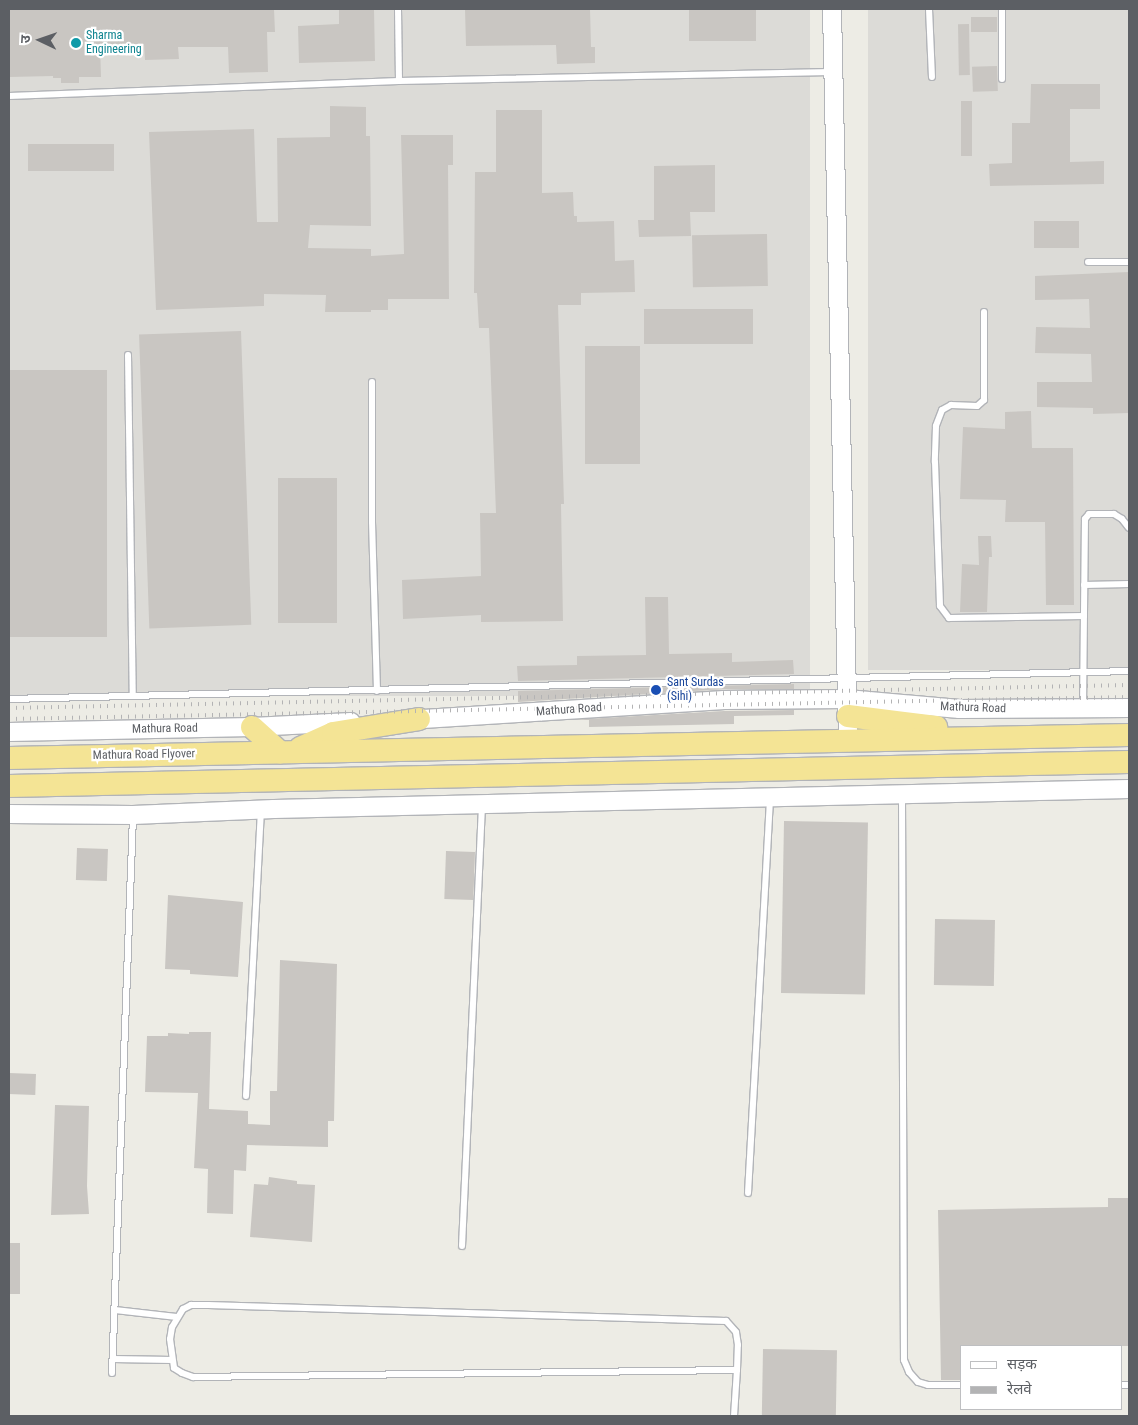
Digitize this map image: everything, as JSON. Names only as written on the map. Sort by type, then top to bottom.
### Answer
[{"type":"highway","points":[[847,708],[1018,737]]},
{"type":"highway","points":[[285,752],[333,733],[419,719]]},
{"type":"highway","points":[[252,727],[285,752],[1129,735]]},
{"type":"highway","name":"Mathura Road Flyover","points":[[9,758],[285,752]]},
{"type":"highway","points":[[9,786],[1129,762]]},
{"type":"main road","points":[[832,9],[848,740]]},
{"type":"main road","name":"Mathura Road","points":[[9,732],[252,727],[419,719],[724,700],[847,708],[1129,708]]},
{"type":"main road","points":[[9,814],[133,815],[261,810],[1129,789]]},
{"type":"lane","points":[[398,9],[399,81]]},
{"type":"lane","points":[[930,9],[932,77]]},
{"type":"lane","points":[[1002,9],[1002,79]]},
{"type":"lane","points":[[9,96],[399,81],[832,72]]},
{"type":"lane","points":[[1088,262],[1129,262]]},
{"type":"lane","points":[[984,312],[984,400],[977,406],[951,406],[942,410],[936,426],[935,462],[940,606],[949,618],[1084,616]]},
{"type":"lane","points":[[128,355],[132,695]]},
{"type":"lane","points":[[372,382],[372,522],[377,691]]},
{"type":"lane","points":[[1083,708],[1084,522],[1086,516],[1092,514],[1114,514],[1122,519],[1129,528]]},
{"type":"lane","points":[[1084,585],[1129,584]]},
{"type":"lane","points":[[9,699],[1129,671]]},
{"type":"lane","points":[[902,795],[904,1360],[909,1372],[918,1382],[928,1385],[960,1385]]},
{"type":"lane","points":[[748,1193],[770,798]]},
{"type":"lane","points":[[462,1246],[482,805]]},
{"type":"lane","points":[[246,1096],[261,810]]},
{"type":"lane","points":[[112,1373],[133,815]]},
{"type":"lane","points":[[734,1416],[737,1370],[736,1332],[726,1321],[191,1305],[183,1309],[177,1317],[172,1327],[170,1339],[174,1368],[182,1373],[193,1376],[737,1370]]},
{"type":"lane","points":[[115,1310],[177,1317]]},
{"type":"lane","points":[[113,1359],[172,1360]]},
{"type":"shaded area","points":[[9,9],[810,9],[810,696],[9,696]]},
{"type":"shaded area","points":[[868,9],[1129,9],[1129,670],[868,670]]},
{"type":"building","points":[[9,9],[274,9],[275,32],[267,32],[268,72],[229,73],[228,47],[178,47],[179,59],[145,60],[144,44],[100,45],[101,77],[79,77],[79,83],[61,83],[61,78],[53,78],[53,76],[9,77]]},
{"type":"building","points":[[339,9],[374,9],[375,61],[299,63],[298,26],[339,24]]},
{"type":"building","points":[[465,9],[590,9],[591,47],[595,47],[595,63],[557,64],[556,45],[466,46]]},
{"type":"building","points":[[689,9],[756,9],[756,41],[689,41]]},
{"type":"building","points":[[971,17],[997,17],[997,32],[971,32]]},
{"type":"building","points":[[958,24],[969,24],[970,75],[959,75]]},
{"type":"building","points":[[997,66],[998,91],[973,92],[972,67]]},
{"type":"building","points":[[1031,84],[1100,84],[1100,109],[1070,109],[1070,162],[1104,161],[1104,184],[990,186],[989,164],[1012,163],[1012,123],[1030,123]]},
{"type":"building","points":[[961,101],[972,101],[972,156],[961,156]]},
{"type":"building","points":[[330,106],[366,107],[366,136],[370,136],[371,226],[310,225],[308,248],[371,249],[371,256],[404,254],[401,135],[453,135],[453,165],[448,165],[449,299],[388,299],[388,310],[325,312],[326,295],[264,294],[264,306],[156,310],[149,132],[254,129],[257,222],[278,222],[277,138],[330,137]]},
{"type":"building","points":[[496,110],[542,110],[542,193],[573,192],[574,216],[577,216],[577,222],[614,221],[615,261],[634,260],[635,292],[581,293],[581,305],[558,305],[564,504],[561,504],[563,621],[481,622],[481,615],[403,619],[402,580],[481,576],[480,513],[496,513],[489,328],[479,328],[477,293],[474,293],[475,172],[496,172]]},
{"type":"building","points":[[28,144],[114,144],[114,171],[28,171]]},
{"type":"building","points":[[715,165],[715,212],[690,212],[691,236],[639,237],[638,220],[654,220],[654,166]]},
{"type":"building","points":[[1034,221],[1079,221],[1079,248],[1034,248]]},
{"type":"building","points":[[767,234],[768,286],[693,287],[692,235]]},
{"type":"building","points":[[1129,272],[1129,413],[1093,414],[1093,408],[1037,407],[1037,382],[1092,382],[1091,354],[1035,353],[1036,327],[1090,328],[1089,299],[1035,300],[1035,276]]},
{"type":"building","points":[[644,309],[753,309],[753,344],[644,344]]},
{"type":"building","points":[[241,331],[251,625],[149,628],[139,335]]},
{"type":"building","points":[[585,346],[640,346],[640,464],[585,464]]},
{"type":"building","points":[[9,370],[107,370],[107,637],[9,637]]},
{"type":"building","points":[[1031,411],[1032,448],[1073,448],[1074,605],[1046,605],[1045,522],[1005,522],[1006,500],[960,499],[963,427],[1005,429],[1005,412]]},
{"type":"building","points":[[278,478],[337,478],[337,623],[278,623]]},
{"type":"building","points":[[978,536],[991,536],[992,557],[989,557],[987,612],[960,612],[962,564],[979,565]]},
{"type":"building","points":[[645,597],[668,597],[669,654],[732,653],[732,662],[793,660],[794,674],[518,681],[517,666],[577,665],[577,656],[646,655]]},
{"type":"building","points":[[794,684],[794,689],[723,689],[518,702],[518,691]]},
{"type":"building","points":[[794,710],[794,715],[734,716],[734,724],[589,727],[589,720],[568,720],[724,711]]},
{"type":"building","points":[[784,821],[868,822],[865,994],[781,993]]},
{"type":"building","points":[[77,848],[108,849],[107,881],[76,880]]},
{"type":"building","points":[[446,851],[475,852],[473,900],[444,899]]},
{"type":"building","points":[[168,895],[243,902],[238,977],[190,974],[190,970],[165,969]]},
{"type":"building","points":[[935,919],[995,920],[994,986],[934,985]]},
{"type":"building","points":[[280,960],[337,964],[334,1121],[328,1121],[328,1147],[247,1145],[246,1171],[234,1170],[233,1214],[207,1213],[208,1169],[194,1168],[198,1093],[145,1092],[147,1036],[168,1036],[168,1033],[211,1032],[209,1109],[248,1111],[248,1124],[270,1125],[270,1091],[277,1091]]},
{"type":"building","points":[[9,1073],[36,1074],[35,1095],[9,1094]]},
{"type":"building","points":[[55,1105],[89,1106],[87,1186],[89,1214],[51,1215]]},
{"type":"building","points":[[269,1177],[297,1181],[297,1184],[315,1185],[312,1242],[250,1237],[254,1184],[268,1185]]},
{"type":"building","points":[[1108,1198],[1129,1198],[1129,1346],[960,1345],[960,1380],[941,1380],[938,1210],[1108,1207]]},
{"type":"building","points":[[9,1243],[20,1243],[20,1294],[9,1294]]},
{"type":"building","points":[[763,1349],[837,1350],[836,1416],[762,1416]]},
{"type":"railway","points":[[9,708],[1129,685]]},
{"type":"railway","points":[[9,719],[1129,697]]},
{"type":"place","name":"Sharma Engineering","points":[[76,43]]},
{"type":"place","name":"Sant Surdas (Sihi)","points":[[656,690]]}]
